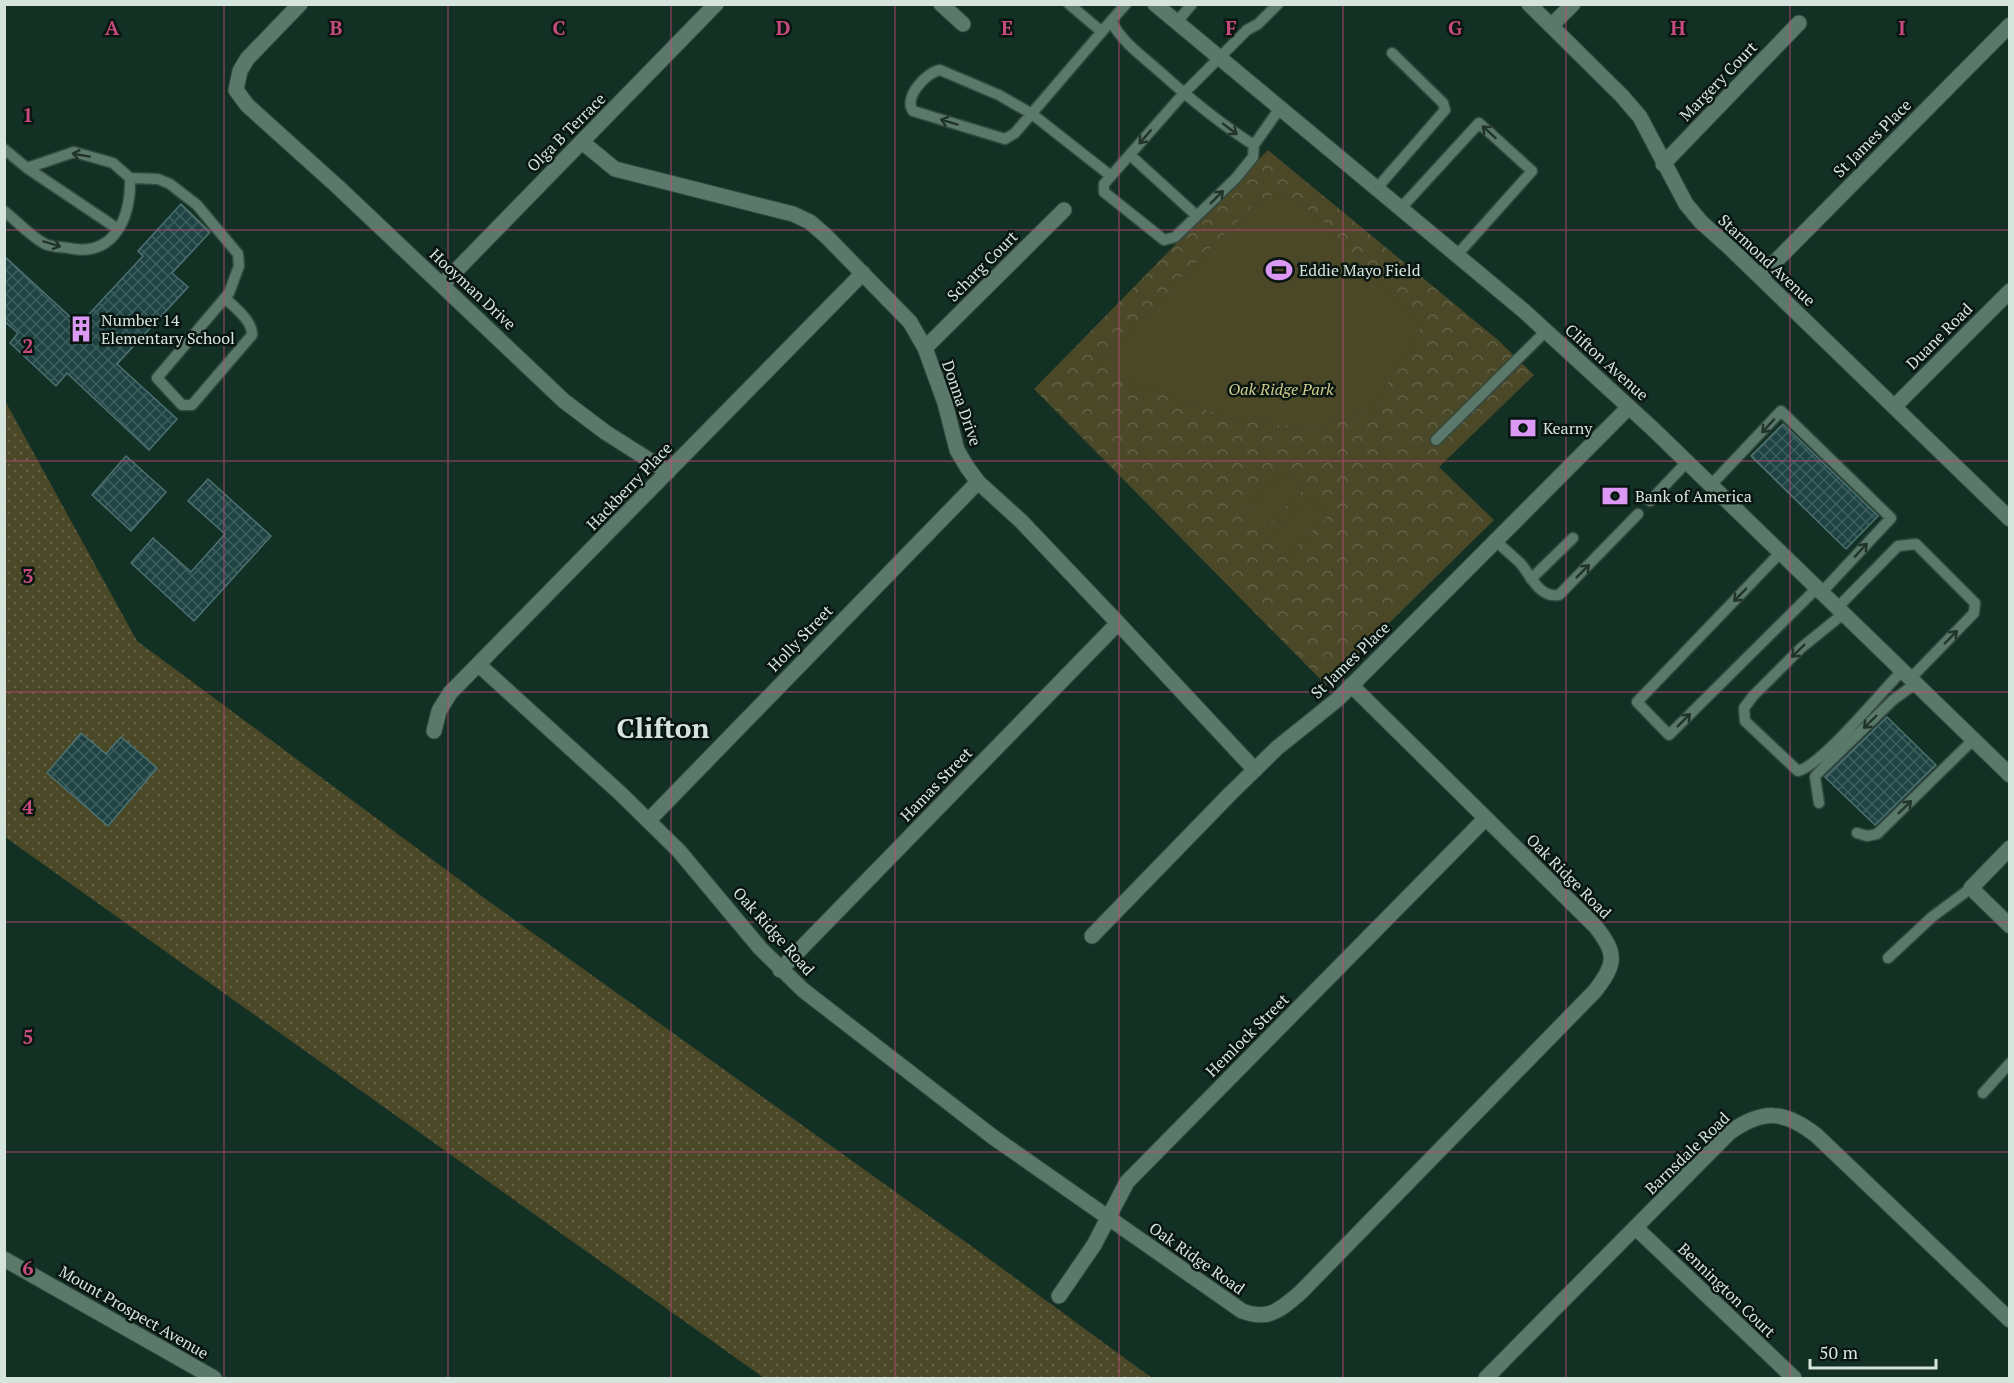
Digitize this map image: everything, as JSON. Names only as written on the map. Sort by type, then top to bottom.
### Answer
[{"type":"street","name":"Hooyman Drive","points":[[300,4],[258,46],[240,71],[236,90],[246,105],[564,401],[605,432],[668,472]]},
{"type":"street","name":"Olga B Terrace","points":[[442,285],[717,4]]},
{"type":"street","points":[[941,4],[963,24]]},
{"type":"street","name":"Clifton Avenue","points":[[1155,4],[1546,331],[1688,462],[2010,776]]},
{"type":"street","name":"Starmond Avenue","points":[[1529,4],[1622,96],[1640,117],[1686,204],[1701,222],[2010,519]]},
{"type":"street","points":[[1551,26],[1573,4]]},
{"type":"street","name":"Margery Court","points":[[1663,164],[1799,23]]},
{"type":"street","name":"St James Place","points":[[1760,277],[2010,25]]},
{"type":"street","name":"Donna Drive","points":[[582,142],[615,169],[793,214],[810,222],[910,321],[925,348],[945,403],[957,450],[978,482],[1021,522],[1255,770]]},
{"type":"street","name":"Scharg Court","points":[[925,348],[1064,210]]},
{"type":"street","name":"Hackberry Place","points":[[434,731],[439,711],[450,693],[863,273]]},
{"type":"street","name":"Duane Road","points":[[1894,406],[2010,291]]},
{"type":"street","name":"St James Place","points":[[1092,936],[1277,748],[1351,685],[1629,407]]},
{"type":"street","name":"Holly Street","points":[[648,820],[978,482]]},
{"type":"street","name":"Hamas Street","points":[[780,970],[1118,623]]},
{"type":"street","name":"Oak Ridge Road","points":[[478,665],[648,820],[679,851],[780,970],[803,990],[993,1137],[1242,1311],[1255,1316],[1268,1315],[1283,1307],[1300,1293],[1595,991],[1605,978],[1612,961],[1609,944],[1596,927],[1351,685]]},
{"type":"street","name":"Hemlock Street","points":[[1059,1296],[1094,1245],[1127,1182],[1486,818]]},
{"type":"street","points":[[2010,848],[1971,888],[2010,926]]},
{"type":"street","name":"Barnsdale Road","points":[[1486,1378],[1729,1133],[1743,1123],[1762,1116],[1782,1115],[1800,1123],[1816,1135],[2010,1320]]},
{"type":"street","name":"Bennington Court","points":[[1636,1228],[1794,1378]]},
{"type":"street","name":"Mount Prospect Avenue","points":[[4,1259],[214,1378]]},
{"type":"lane","points":[[1069,4],[1102,32]]},
{"type":"lane","points":[[1111,176],[1032,114],[999,95],[940,70],[935,71],[912,92],[910,106],[913,111],[1005,139],[1015,133],[1032,114],[1126,4]]},
{"type":"lane","points":[[1176,22],[1192,4]]},
{"type":"lane","points":[[1278,4],[1258,24],[1247,30],[1184,93],[1104,184],[1104,192],[1164,240],[1175,237],[1236,178],[1252,157],[1254,146],[1280,108]]},
{"type":"lane","points":[[1112,21],[1120,37],[1184,93],[1254,146]]},
{"type":"lane","points":[[1377,188],[1444,110],[1443,103],[1392,53]]},
{"type":"lane","points":[[1401,208],[1479,123],[1532,171],[1457,255]]},
{"type":"lane","points":[[4,149],[27,168],[118,229]]},
{"type":"lane","points":[[27,168],[74,152],[113,163],[130,178],[158,179],[170,184],[197,205],[238,254],[239,266],[225,298],[157,378],[182,405],[192,405],[252,335],[250,325],[225,298]]},
{"type":"lane","points":[[1130,155],[1197,216]]},
{"type":"lane","points":[[4,211],[45,244],[82,251],[99,248],[116,234],[130,196],[130,178]]},
{"type":"lane","points":[[1436,440],[1546,331]]},
{"type":"lane","points":[[1711,485],[1781,411],[1890,518],[1819,591],[1669,735],[1637,702],[1780,553]]},
{"type":"lane","points":[[1650,501],[1688,462]]},
{"type":"lane","points":[[1496,542],[1520,564],[1534,583],[1546,594],[1559,594],[1638,514]]},
{"type":"lane","points":[[1534,583],[1574,538]]},
{"type":"lane","points":[[1916,544],[1975,603],[1974,613],[1909,678],[1816,761],[1798,771],[1745,721],[1744,708],[1753,696],[1840,611],[1898,546],[1916,544]]},
{"type":"lane","points":[[1819,803],[1815,777],[1817,774],[1893,700],[1909,678]]},
{"type":"lane","points":[[1857,833],[1867,836],[1877,834],[1973,740]]},
{"type":"lane","points":[[1888,958],[1932,917],[1971,888]]},
{"type":"lane","points":[[1983,1093],[2010,1063]]},
{"type":"green space","name":"Oak Ridge Park","points":[[1268,150],[1498,340],[1534,375],[1439,467],[1494,520],[1326,685],[1034,389]]},
{"type":"green space","name":"Eddie Mayo Field","points":[[1275,194],[1291,198],[1315,213],[1422,326],[1371,411],[1315,428],[1237,421],[1133,384],[1097,363],[1252,206],[1261,205],[1266,198]]},
{"type":"green space","points":[[4,399],[137,641],[491,903],[1152,1378],[764,1378],[5,837]]},
{"type":"green space","points":[[1285,470],[1303,490],[1261,531],[1242,512]]},
{"type":"green space","points":[[1310,497],[1328,516],[1285,558],[1267,539]]},
{"type":"building","name":"Number 14 Elementary School","points":[[181,204],[210,232],[172,273],[188,287],[117,364],[177,419],[149,450],[67,373],[56,386],[10,343],[18,333],[4,321],[4,256],[79,325],[143,256],[138,251]]},
{"type":"building","points":[[1783,424],[1878,516],[1846,549],[1751,456]]},
{"type":"building","points":[[126,456],[166,492],[131,531],[92,495]]},
{"type":"building","points":[[208,479],[271,536],[194,621],[131,563],[153,538],[191,572],[225,534],[188,501]]},
{"type":"building","points":[[1887,717],[1936,765],[1875,825],[1825,777]]},
{"type":"building","points":[[81,733],[106,754],[121,737],[157,768],[108,826],[47,773]]},
{"type":"place","name":"Eddie Mayo Field","points":[[1279,270]]},
{"type":"place","name":"Number 14 Elementary School","points":[[81,329]]},
{"type":"place","name":"Kearny","points":[[1523,428]]},
{"type":"place","name":"Bank of America","points":[[1615,496]]},
{"type":"district","name":"Clifton","points":[[663,727]]}]
